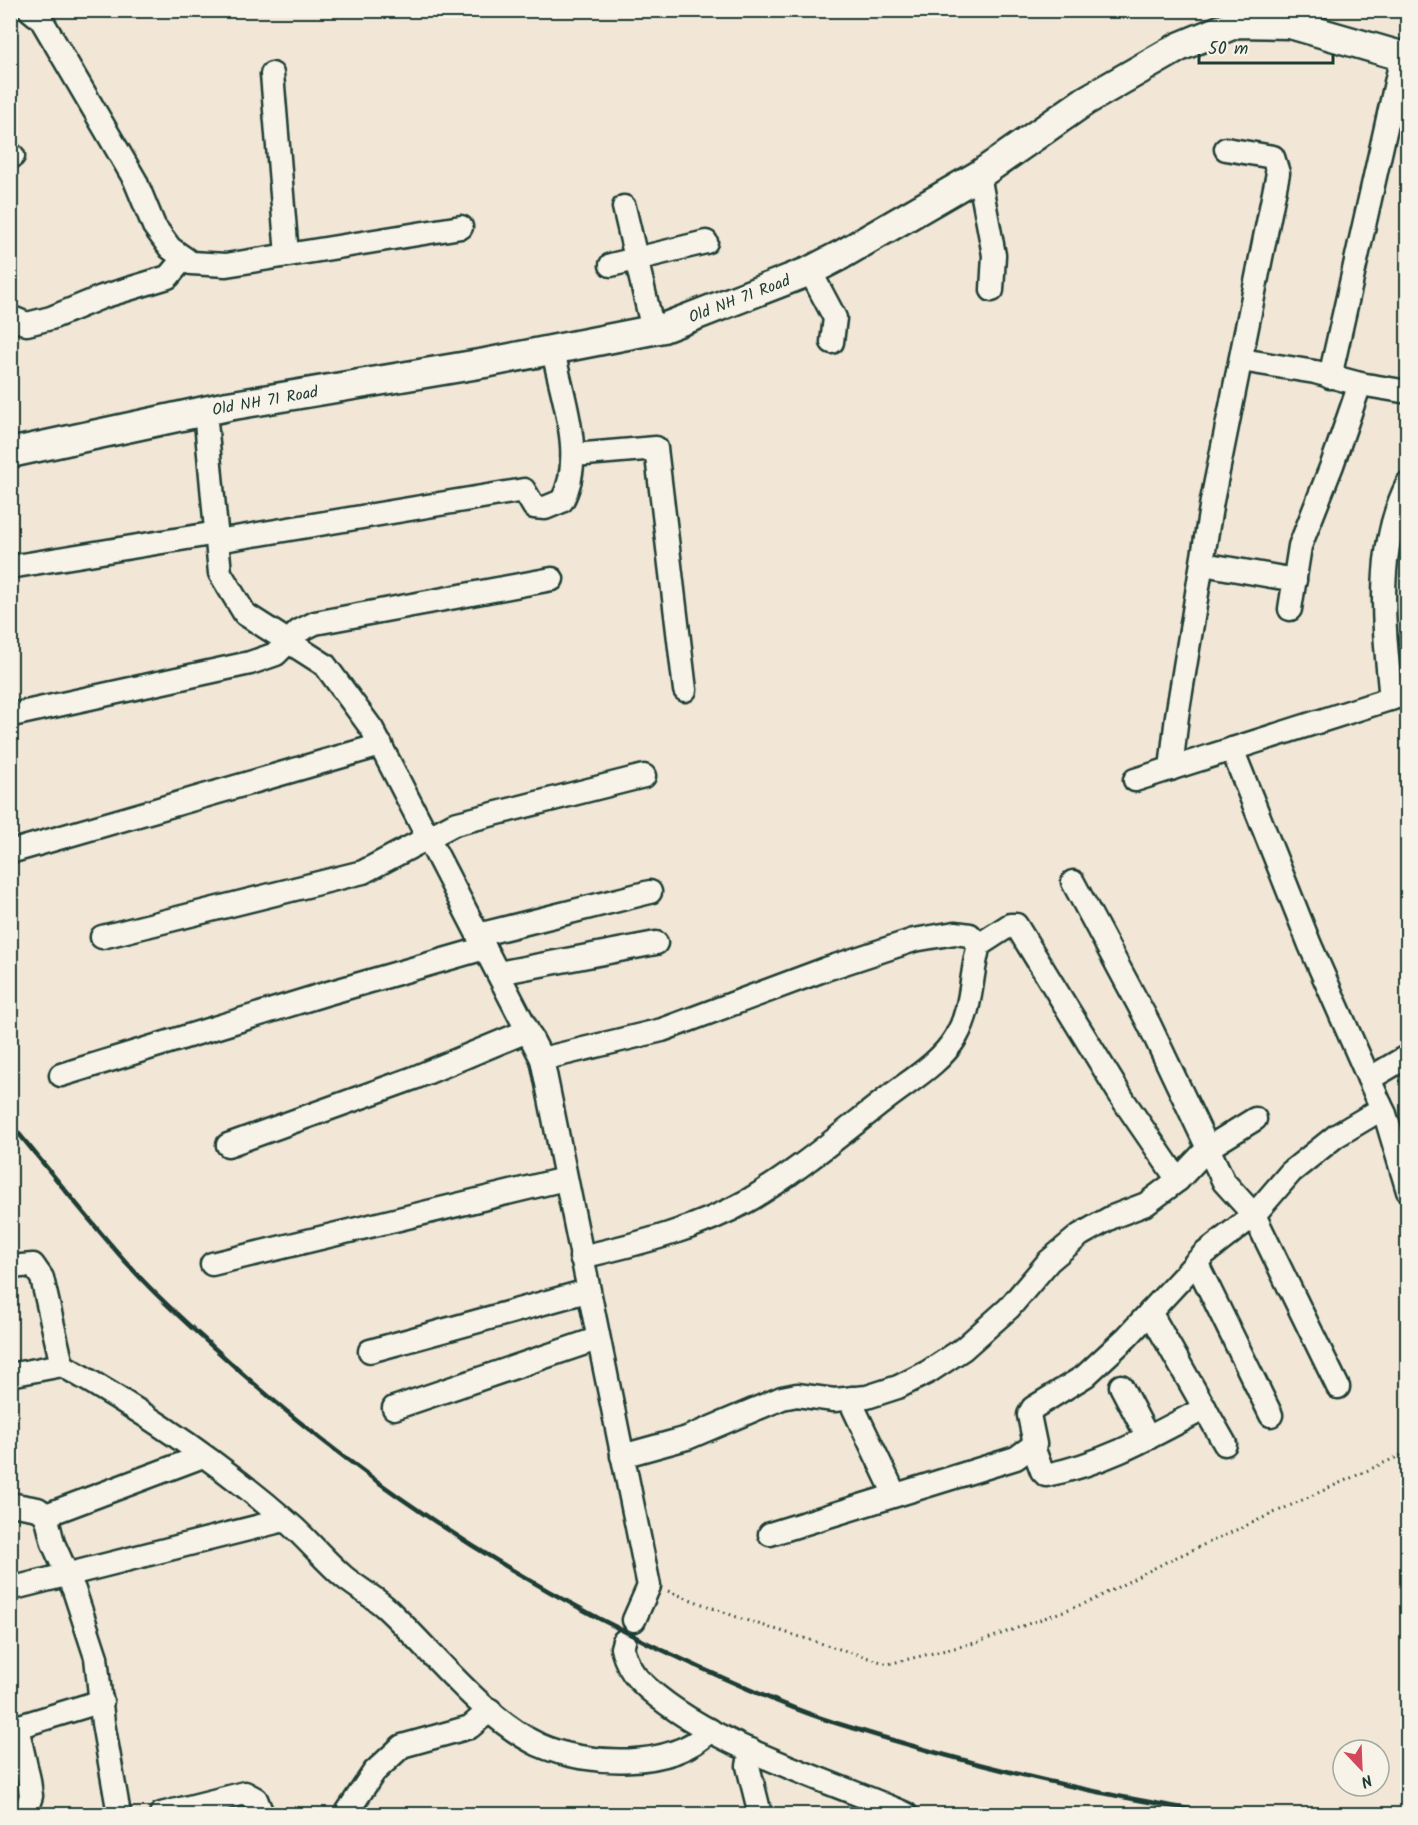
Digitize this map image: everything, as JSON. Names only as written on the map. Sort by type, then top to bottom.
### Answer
[{"type":"main road","name":"Old NH 71 Road","points":[[10,453],[205,411],[553,350],[653,330],[810,271],[979,175],[1085,101],[1227,17],[1290,24],[1405,57]]},
{"type":"street","points":[[30,10],[41,20],[135,180],[154,226],[170,248],[191,263],[226,265],[461,227]]},
{"type":"street","points":[[1330,377],[1405,57]]},
{"type":"street","points":[[272,74],[287,255]]},
{"type":"street","points":[[1171,769],[1177,716],[1212,501],[1278,173],[1274,157],[1226,149]]},
{"type":"street","points":[[979,175],[994,255],[992,290]]},
{"type":"street","points":[[624,207],[653,330]]},
{"type":"street","points":[[611,265],[706,242]]},
{"type":"street","points":[[10,317],[27,324],[51,318],[102,297],[168,277],[184,258]]},
{"type":"street","points":[[810,271],[835,318],[831,342]]},
{"type":"street","points":[[10,567],[524,490],[534,507],[545,508],[562,501],[570,485],[574,455],[553,350]]},
{"type":"street","points":[[1241,360],[1315,372],[1360,384],[1407,392]]},
{"type":"street","points":[[1290,609],[1299,546],[1332,465],[1360,384]]},
{"type":"street","points":[[205,411],[220,573],[245,614],[325,665],[372,729],[542,1059],[587,1291],[649,1586],[634,1620]]},
{"type":"street","points":[[574,455],[656,448],[685,690]]},
{"type":"street","points":[[1135,780],[1399,698],[1384,632],[1384,561],[1394,510],[1407,483]]},
{"type":"street","points":[[1203,564],[1295,580]]},
{"type":"street","points":[[12,715],[250,663],[276,654],[287,641],[315,623],[552,579]]},
{"type":"street","points":[[10,852],[381,745]]},
{"type":"street","points":[[1232,749],[1310,945],[1380,1104],[1407,1191]]},
{"type":"street","points":[[102,937],[363,872],[454,824],[644,776]]},
{"type":"street","points":[[1073,882],[1149,1024],[1224,1182],[1254,1215],[1338,1388]]},
{"type":"street","points":[[62,1075],[325,994],[482,942],[650,892]]},
{"type":"street","points":[[581,1257],[629,1246],[710,1219],[748,1200],[782,1178],[933,1064],[954,1040],[967,1016],[979,945],[1010,925],[1016,926],[1124,1101],[1178,1180]]},
{"type":"street","points":[[542,1059],[662,1030],[717,1012],[826,969],[914,940],[954,933],[970,934],[979,945]]},
{"type":"street","points":[[498,973],[656,943]]},
{"type":"street","points":[[228,1145],[414,1078],[527,1031]]},
{"type":"street","points":[[1369,1079],[1407,1056]]},
{"type":"street","points":[[1205,1407],[1121,1452],[1046,1475],[1042,1471],[1033,1448],[1035,1435],[1029,1415],[1033,1408],[1085,1376],[1127,1337],[1196,1262],[1254,1215],[1291,1172],[1336,1136],[1378,1111],[1380,1104]]},
{"type":"street","points":[[622,1456],[687,1438],[782,1398],[797,1395],[834,1400],[867,1397],[898,1388],[963,1349],[1009,1308],[1049,1261],[1080,1235],[1112,1217],[1146,1204],[1178,1180],[1208,1148],[1255,1119]]},
{"type":"street","points":[[212,1264],[565,1179]]},
{"type":"street","points":[[1196,1262],[1271,1415]]},
{"type":"street","points":[[10,1267],[33,1265],[42,1278],[62,1365]]},
{"type":"street","points":[[370,1351],[587,1291]]},
{"type":"street","points":[[1150,1312],[1225,1444]]},
{"type":"street","points":[[394,1408],[597,1339]]},
{"type":"street","points":[[10,1375],[62,1365],[130,1403],[203,1456],[284,1520],[344,1577],[383,1606],[490,1710],[539,1744],[579,1757],[625,1761],[660,1757],[702,1740],[710,1730]]},
{"type":"street","points":[[1121,1386],[1148,1438]]},
{"type":"street","points":[[852,1398],[854,1409],[895,1495]]},
{"type":"street","points":[[770,1533],[1016,1458],[1033,1448]]},
{"type":"street","points":[[46,1515],[203,1456]]},
{"type":"street","points":[[10,1504],[38,1509],[46,1515],[53,1543],[96,1658],[119,1815]]},
{"type":"street","points":[[10,1589],[284,1520]]},
{"type":"street","points":[[624,1641],[622,1648],[626,1660],[639,1680],[665,1702],[710,1730],[751,1750],[906,1815]]},
{"type":"street","points":[[25,1815],[31,1796],[29,1780],[14,1728],[102,1701]]},
{"type":"street","points":[[342,1813],[374,1772],[402,1746],[470,1727],[490,1710]]},
{"type":"street","points":[[751,1750],[748,1766],[760,1815]]},
{"type":"street","points":[[161,1815],[245,1793],[256,1799],[262,1815]]},
{"type":"path","points":[[649,1586],[687,1597],[742,1619],[888,1664],[980,1642],[1091,1601],[1168,1561],[1407,1452]]},
{"type":"railway","points":[[10,1123],[135,1272],[223,1356],[333,1449],[451,1532],[512,1570],[638,1638],[752,1691],[819,1717],[930,1751],[1027,1776],[1124,1797],[1221,1814]]}]
